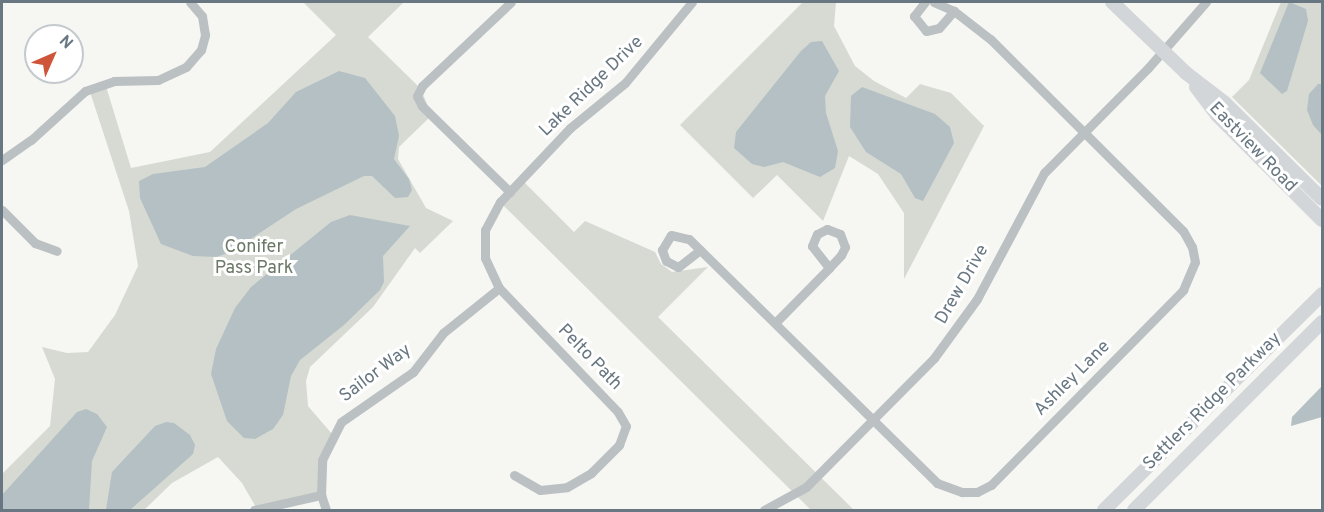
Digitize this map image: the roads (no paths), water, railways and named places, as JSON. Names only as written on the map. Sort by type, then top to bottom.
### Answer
[{"type":"street","points":[[2,160],[31,140],[85,91],[114,81],[158,80],[186,67],[201,50],[205,35],[202,16],[190,2]]},
{"type":"street","points":[[510,192],[422,106],[417,96],[422,86],[512,2]]},
{"type":"street","name":"Lake Ridge Drive","points":[[510,192],[570,128],[626,83],[692,2]]},
{"type":"street","points":[[924,2],[914,16],[926,31],[939,28],[954,11]]},
{"type":"street","name":"Ashley Lane","points":[[700,250],[937,483],[962,492],[984,489],[1188,284],[1195,262],[1188,238],[990,39],[954,11],[934,2]]},
{"type":"street","name":"Eastview Road","points":[[1112,2],[1186,73],[1226,104],[1323,199]]},
{"type":"street","name":"Drew Drive","points":[[764,510],[806,487],[934,358],[962,323],[1035,186],[1206,2]]},
{"type":"street","name":"Eastview Road","points":[[1186,73],[1218,116],[1323,220]]},
{"type":"street","name":"Pelto Path","points":[[510,192],[490,217],[484,242],[488,269],[499,288],[618,412],[626,426],[620,445],[591,473],[567,487],[540,490],[514,476]]},
{"type":"street","points":[[2,210],[35,243],[57,251]]},
{"type":"street","points":[[775,323],[829,268]]},
{"type":"street","name":"Sailor Way","points":[[326,510],[321,495],[322,460],[341,422],[413,372],[443,333],[499,288]]},
{"type":"street","name":"Settlers Ridge Parkway","points":[[1104,510],[1323,294]]},
{"type":"street","name":"Settlers Ridge Parkway","points":[[1134,510],[1323,322]]},
{"type":"street","points":[[254,510],[321,495]]},
{"type":"park label","name":"Conifer Pass Park","points":[[254,259]]}]
